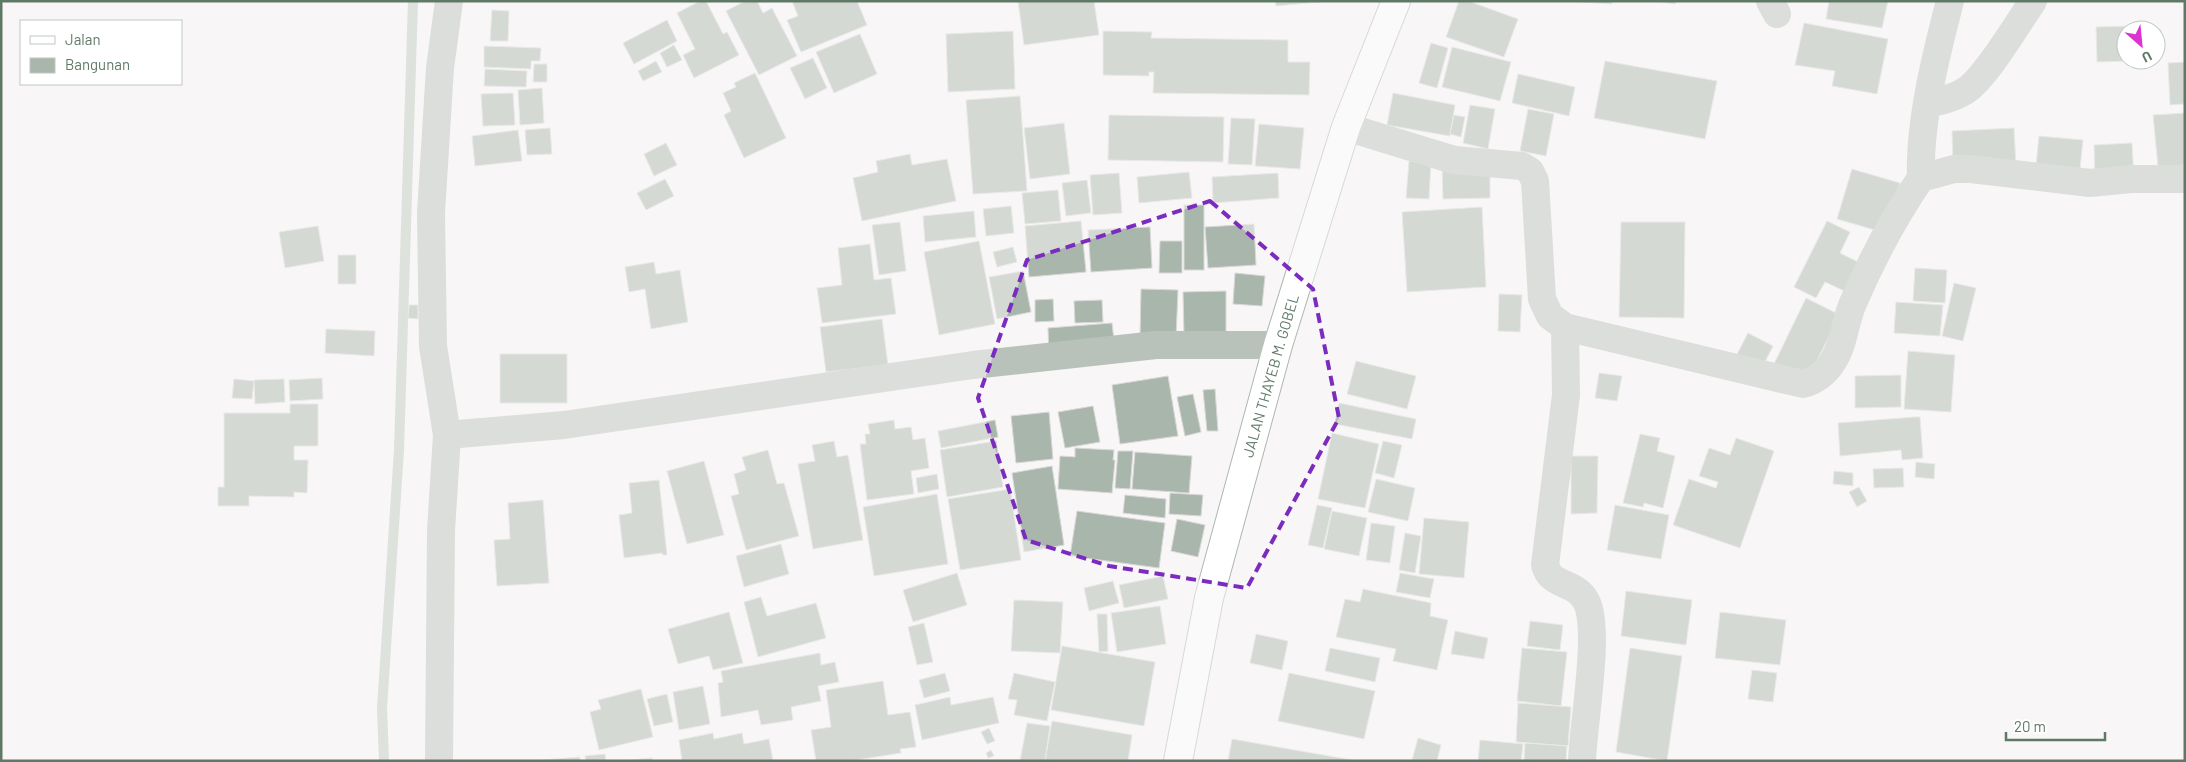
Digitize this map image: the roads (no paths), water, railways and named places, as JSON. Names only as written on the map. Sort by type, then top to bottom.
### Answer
[{"type":"main road","name":"JALAN THAYEB M. GOBEL","points":[[1178,761],[1209,598],[1278,345],[1346,127],[1396,1]]},
{"type":"street","points":[[439,761],[441,531],[447,435],[433,346],[431,213],[440,68],[449,1]]},
{"type":"street","points":[[1346,127],[1454,160],[1522,166],[1530,171],[1535,182],[1542,299],[1550,316],[1565,327],[1803,384],[1825,372],[1834,360],[1856,296],[1904,202],[1921,178],[1920,152],[1928,104],[1950,1]]},
{"type":"street","points":[[1928,104],[1967,91],[1981,77],[2033,1]]},
{"type":"street","points":[[1921,178],[1954,169],[1971,169],[2090,183],[2131,179],[2185,179]]},
{"type":"street","points":[[1565,327],[1566,395],[1545,565],[1550,576],[1582,594],[1588,604],[1591,618],[1592,644],[1582,761]]},
{"type":"street","points":[[447,435],[564,425],[973,365],[1156,345],[1278,345]]},
{"type":"waterway","points":[[384,761],[382,708],[399,450],[413,1]]}]
